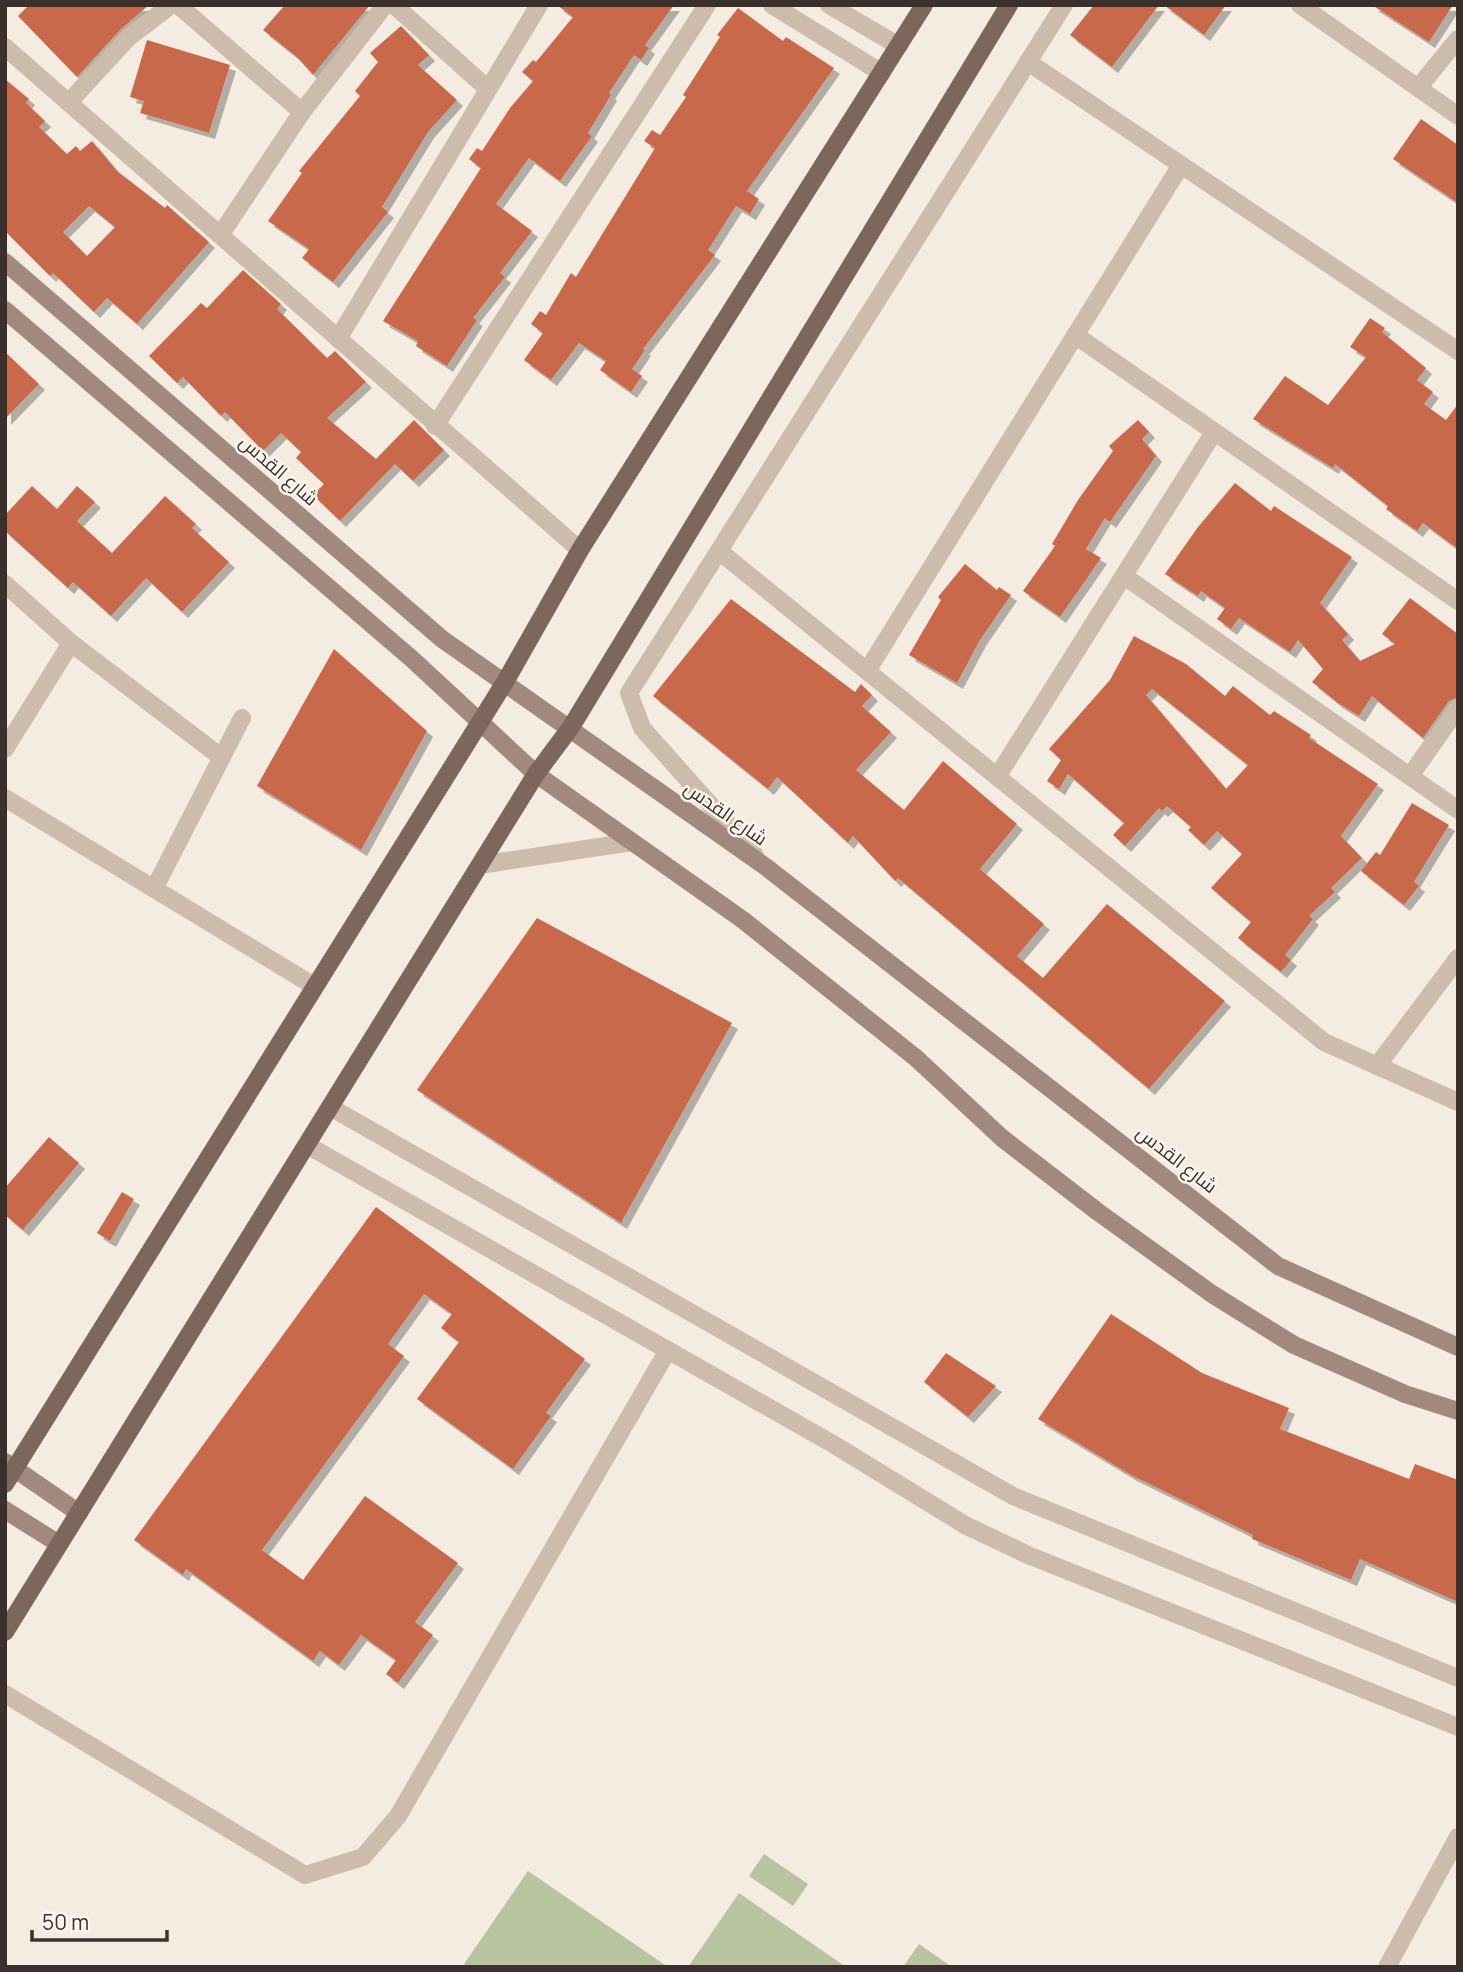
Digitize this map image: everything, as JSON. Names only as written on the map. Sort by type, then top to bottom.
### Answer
[{"type":"main road","points":[[5,1484],[10,1465],[505,682],[580,550],[924,5]]},
{"type":"main road","points":[[5,1632],[536,774],[571,727],[1009,5]]},
{"type":"main road","name":"شارع القدس","points":[[5,262],[443,639],[766,867],[1278,1266],[1458,1347]]},
{"type":"main road","points":[[5,310],[412,659],[536,774],[743,920],[916,1058],[1002,1138],[1212,1294],[1294,1345],[1405,1394],[1458,1411]]},
{"type":"main road","points":[[10,1465],[79,1513]]},
{"type":"main road","points":[[5,1510],[59,1544]]},
{"type":"street","points":[[69,102],[128,37],[171,5]]},
{"type":"street","points":[[178,5],[302,112]]},
{"type":"street","points":[[221,234],[302,112],[385,5]]},
{"type":"street","points":[[394,5],[488,89]]},
{"type":"street","points":[[338,340],[539,5]]},
{"type":"street","points":[[435,426],[707,5]]},
{"type":"street","points":[[772,5],[882,73]]},
{"type":"street","points":[[829,5],[899,46]]},
{"type":"street","points":[[766,867],[642,728],[629,693],[1064,5]]},
{"type":"street","points":[[1300,5],[1458,116]]},
{"type":"street","points":[[1418,88],[1458,39]]},
{"type":"street","points":[[5,47],[221,234],[435,426],[580,550]]},
{"type":"street","points":[[1028,62],[1458,351]]},
{"type":"street","points":[[867,671],[1181,165]]},
{"type":"street","points":[[1075,335],[1458,601]]},
{"type":"street","points":[[997,777],[1214,432]]},
{"type":"street","points":[[719,551],[1324,1042],[1458,1102]]},
{"type":"street","points":[[1124,576],[1458,810]]},
{"type":"street","points":[[5,584],[71,643],[221,757]]},
{"type":"street","points":[[5,749],[71,643]]},
{"type":"street","points":[[1410,776],[1458,708]]},
{"type":"street","points":[[154,889],[242,718]]},
{"type":"street","points":[[5,798],[313,986]]},
{"type":"street","points":[[480,865],[632,842]]},
{"type":"street","points":[[1377,1066],[1451,981],[1458,958]]},
{"type":"street","points":[[330,1107],[1013,1496],[1458,1678]]},
{"type":"street","points":[[307,1145],[668,1350],[965,1525],[1028,1555],[1458,1727]]},
{"type":"street","points":[[5,1694],[305,1875],[363,1857],[398,1816],[668,1350]]},
{"type":"street","points":[[1387,1967],[1458,1837]]},
{"type":"green space","points":[[764,1854],[808,1884],[793,1906],[749,1876]]},
{"type":"green space","points":[[528,1871],[665,1965],[664,1967],[468,1967],[464,1964]]},
{"type":"green space","points":[[739,1893],[846,1967],[688,1967]]},
{"type":"green space","points":[[919,1944],[952,1967],[903,1967]]},
{"type":"building","points":[[29,5],[149,5],[121,29],[77,77],[18,16]]},
{"type":"building","points":[[285,5],[370,5],[313,75],[297,57],[263,30]]},
{"type":"building","points":[[557,5],[674,5],[645,45],[649,48],[641,60],[634,55],[609,93],[611,95],[588,133],[592,136],[560,181],[529,158],[496,204],[532,231],[500,273],[505,277],[473,318],[477,320],[447,366],[416,346],[418,341],[383,321],[481,168],[469,159],[477,148],[482,151],[510,108],[533,81],[522,72],[533,60],[536,62],[573,17]]},
{"type":"building","points":[[1094,5],[1159,5],[1112,67],[1070,35]]},
{"type":"building","points":[[1164,5],[1226,5],[1204,35]]},
{"type":"building","points":[[1372,5],[1453,5],[1429,42]]},
{"type":"building","points":[[738,8],[783,41],[786,37],[834,68],[747,191],[759,199],[750,214],[736,206],[708,250],[715,255],[643,349],[645,350],[632,369],[642,376],[631,392],[600,370],[606,361],[579,343],[551,380],[524,360],[543,333],[531,324],[540,311],[546,315],[571,273],[576,277],[655,148],[644,141],[652,130],[660,135],[686,97],[683,95],[720,37],[717,35]]},
{"type":"building","points":[[401,26],[429,55],[418,65],[457,100],[428,132],[382,207],[388,212],[333,282],[302,258],[309,249],[268,221],[302,173],[299,171],[360,96],[355,91],[378,62],[370,53]]},
{"type":"building","points":[[147,40],[230,65],[209,133],[140,113],[144,101],[130,97]]},
{"type":"building","points":[[5,79],[29,99],[26,103],[45,121],[39,127],[67,154],[76,146],[80,151],[92,141],[117,171],[165,208],[167,205],[209,242],[137,324],[107,298],[94,312],[53,273],[50,276],[5,231]],"holes":[[[89,206],[115,227],[87,256],[63,232]]]},
{"type":"building","points":[[1421,119],[1458,145],[1458,203],[1393,159]]},
{"type":"building","points":[[243,270],[281,304],[277,309],[327,358],[335,351],[366,382],[327,418],[376,459],[414,420],[444,450],[413,481],[395,464],[340,521],[313,495],[324,484],[296,458],[301,452],[281,433],[263,451],[225,412],[221,416],[183,377],[177,383],[149,356],[201,303],[207,308]]},
{"type":"building","points":[[1370,318],[1385,328],[1382,332],[1426,368],[1417,380],[1433,392],[1424,404],[1446,420],[1458,404],[1458,549],[1423,523],[1417,531],[1386,509],[1388,506],[1335,464],[1333,468],[1253,419],[1285,376],[1328,405],[1366,357],[1350,347]]},
{"type":"building","points":[[5,352],[39,384],[5,419]]},
{"type":"building","points":[[1138,420],[1149,432],[1142,439],[1156,456],[1110,522],[1105,518],[1086,549],[1101,558],[1060,617],[1023,591],[1055,546],[1052,544],[1078,500],[1113,451],[1109,446]]},
{"type":"building","points":[[1235,483],[1271,511],[1274,506],[1352,557],[1320,603],[1348,634],[1342,640],[1360,661],[1395,644],[1382,634],[1410,598],[1458,634],[1458,697],[1449,701],[1423,738],[1372,696],[1359,716],[1338,703],[1312,682],[1323,669],[1298,640],[1290,652],[1239,618],[1231,629],[1217,619],[1225,608],[1201,591],[1198,596],[1165,574],[1198,527]]},
{"type":"building","points":[[32,486],[57,509],[77,486],[95,502],[77,521],[112,553],[165,496],[196,524],[192,528],[229,562],[182,612],[146,578],[111,616],[73,582],[68,588],[5,531],[5,515]]},
{"type":"building","points":[[965,564],[997,590],[999,587],[1011,595],[980,640],[957,683],[909,655],[941,600],[938,597]]},
{"type":"building","points":[[731,599],[855,692],[861,684],[872,695],[862,706],[891,732],[856,770],[904,810],[943,761],[1017,824],[980,869],[1044,924],[1017,956],[1043,978],[1107,904],[1225,1001],[1149,1089],[898,878],[895,881],[853,836],[848,843],[777,777],[768,789],[653,696]]},
{"type":"building","points":[[1134,636],[1186,664],[1225,696],[1233,686],[1270,715],[1274,711],[1378,784],[1341,836],[1362,858],[1331,888],[1335,892],[1309,916],[1313,919],[1285,955],[1291,960],[1281,972],[1238,938],[1251,922],[1211,888],[1242,854],[1217,831],[1204,845],[1188,830],[1191,827],[1167,806],[1162,811],[1159,808],[1125,846],[1113,835],[1124,823],[1068,774],[1059,789],[1047,781],[1061,760],[1049,749],[1110,680]],"holes":[[[1152,689],[1248,765],[1226,789],[1146,695]]]},
{"type":"building","points":[[334,649],[427,731],[361,850],[257,786]]},
{"type":"building","points":[[1412,803],[1449,825],[1414,882],[1419,886],[1404,905],[1361,871],[1376,852],[1380,855]]},
{"type":"building","points":[[537,918],[732,1023],[621,1223],[417,1090]]},
{"type":"building","points":[[49,1137],[79,1163],[23,1230],[5,1215],[5,1188]]},
{"type":"building","points":[[122,1192],[134,1199],[110,1241],[97,1233]]},
{"type":"building","points":[[376,1207],[585,1359],[546,1413],[551,1416],[513,1469],[417,1399],[459,1342],[441,1328],[452,1314],[424,1294],[388,1344],[404,1356],[262,1550],[303,1580],[365,1496],[458,1563],[415,1622],[433,1635],[398,1683],[386,1674],[396,1660],[361,1635],[339,1665],[320,1651],[313,1661],[186,1569],[183,1575],[134,1540]]},
{"type":"building","points":[[1111,1314],[1202,1373],[1289,1408],[1280,1429],[1409,1479],[1415,1464],[1458,1480],[1458,1602],[1360,1559],[1351,1580],[1252,1539],[1253,1535],[1131,1475],[1038,1419]]},
{"type":"building","points":[[946,1353],[996,1386],[968,1417],[924,1382]]}]
